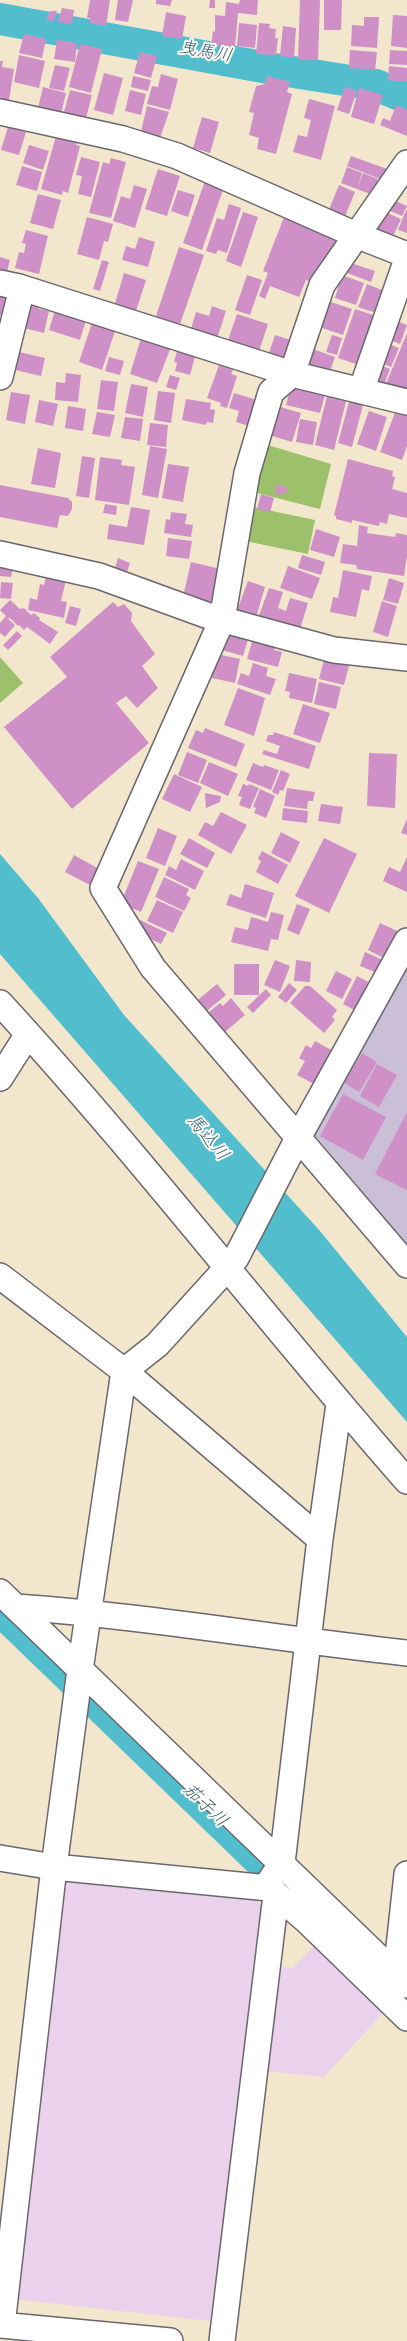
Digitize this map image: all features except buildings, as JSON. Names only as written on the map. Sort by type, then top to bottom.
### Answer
[{"type":"street","points":[[0,112],[123,139],[177,156],[356,235],[407,255]]},
{"type":"street","points":[[407,163],[322,285],[292,374],[271,392],[247,473],[222,620],[104,888],[153,968],[296,1143],[407,1265]]},
{"type":"street","points":[[361,391],[407,259]]},
{"type":"street","points":[[0,377],[11,286],[292,374],[407,402]]},
{"type":"street","points":[[0,554],[99,576],[222,620],[334,650],[407,658]]},
{"type":"street","points":[[170,2341],[1,2325],[54,1867],[75,1704],[124,1372],[157,1345],[232,1262],[407,941]]},
{"type":"street","points":[[0,1003],[232,1262],[339,1404],[407,1481]]},
{"type":"street","points":[[0,1078],[28,1034]]},
{"type":"street","points":[[0,1276],[124,1372],[320,1539]]},
{"type":"street","points":[[222,2341],[274,1882],[309,1642],[320,1539],[339,1404]]},
{"type":"street","points":[[8,1599],[88,1612],[309,1642],[407,1653]]},
{"type":"street","points":[[8,1599],[80,1670],[274,1882],[307,1921],[407,2018]]},
{"type":"street","points":[[0,1858],[54,1867],[274,1882],[401,1980]]},
{"type":"street","points":[[401,1980],[407,1874]]},
{"type":"shaded area","points":[[407,968],[407,1246],[313,1133]]},
{"type":"shaded area","points":[[61,1872],[255,1897],[267,1913],[260,1964],[293,1968],[314,1946],[383,2013],[324,2077],[245,2069],[210,2321],[13,2299]]},
{"type":"green space","points":[[271,446],[331,464],[320,509],[253,492],[263,450]]},
{"type":"green space","points":[[253,507],[315,520],[308,554],[245,541]]},
{"type":"green space","points":[[0,657],[23,683],[0,703]]},
{"type":"water","name":"馬込川","points":[[0,854],[38,898],[124,1015],[320,1231],[407,1337],[407,1422],[0,954]]},
{"type":"waterway","name":"曳馬川","points":[[0,19],[268,68],[376,85],[407,98]]},
{"type":"waterway","name":"茄子川","points":[[0,1610],[296,1896]]}]
